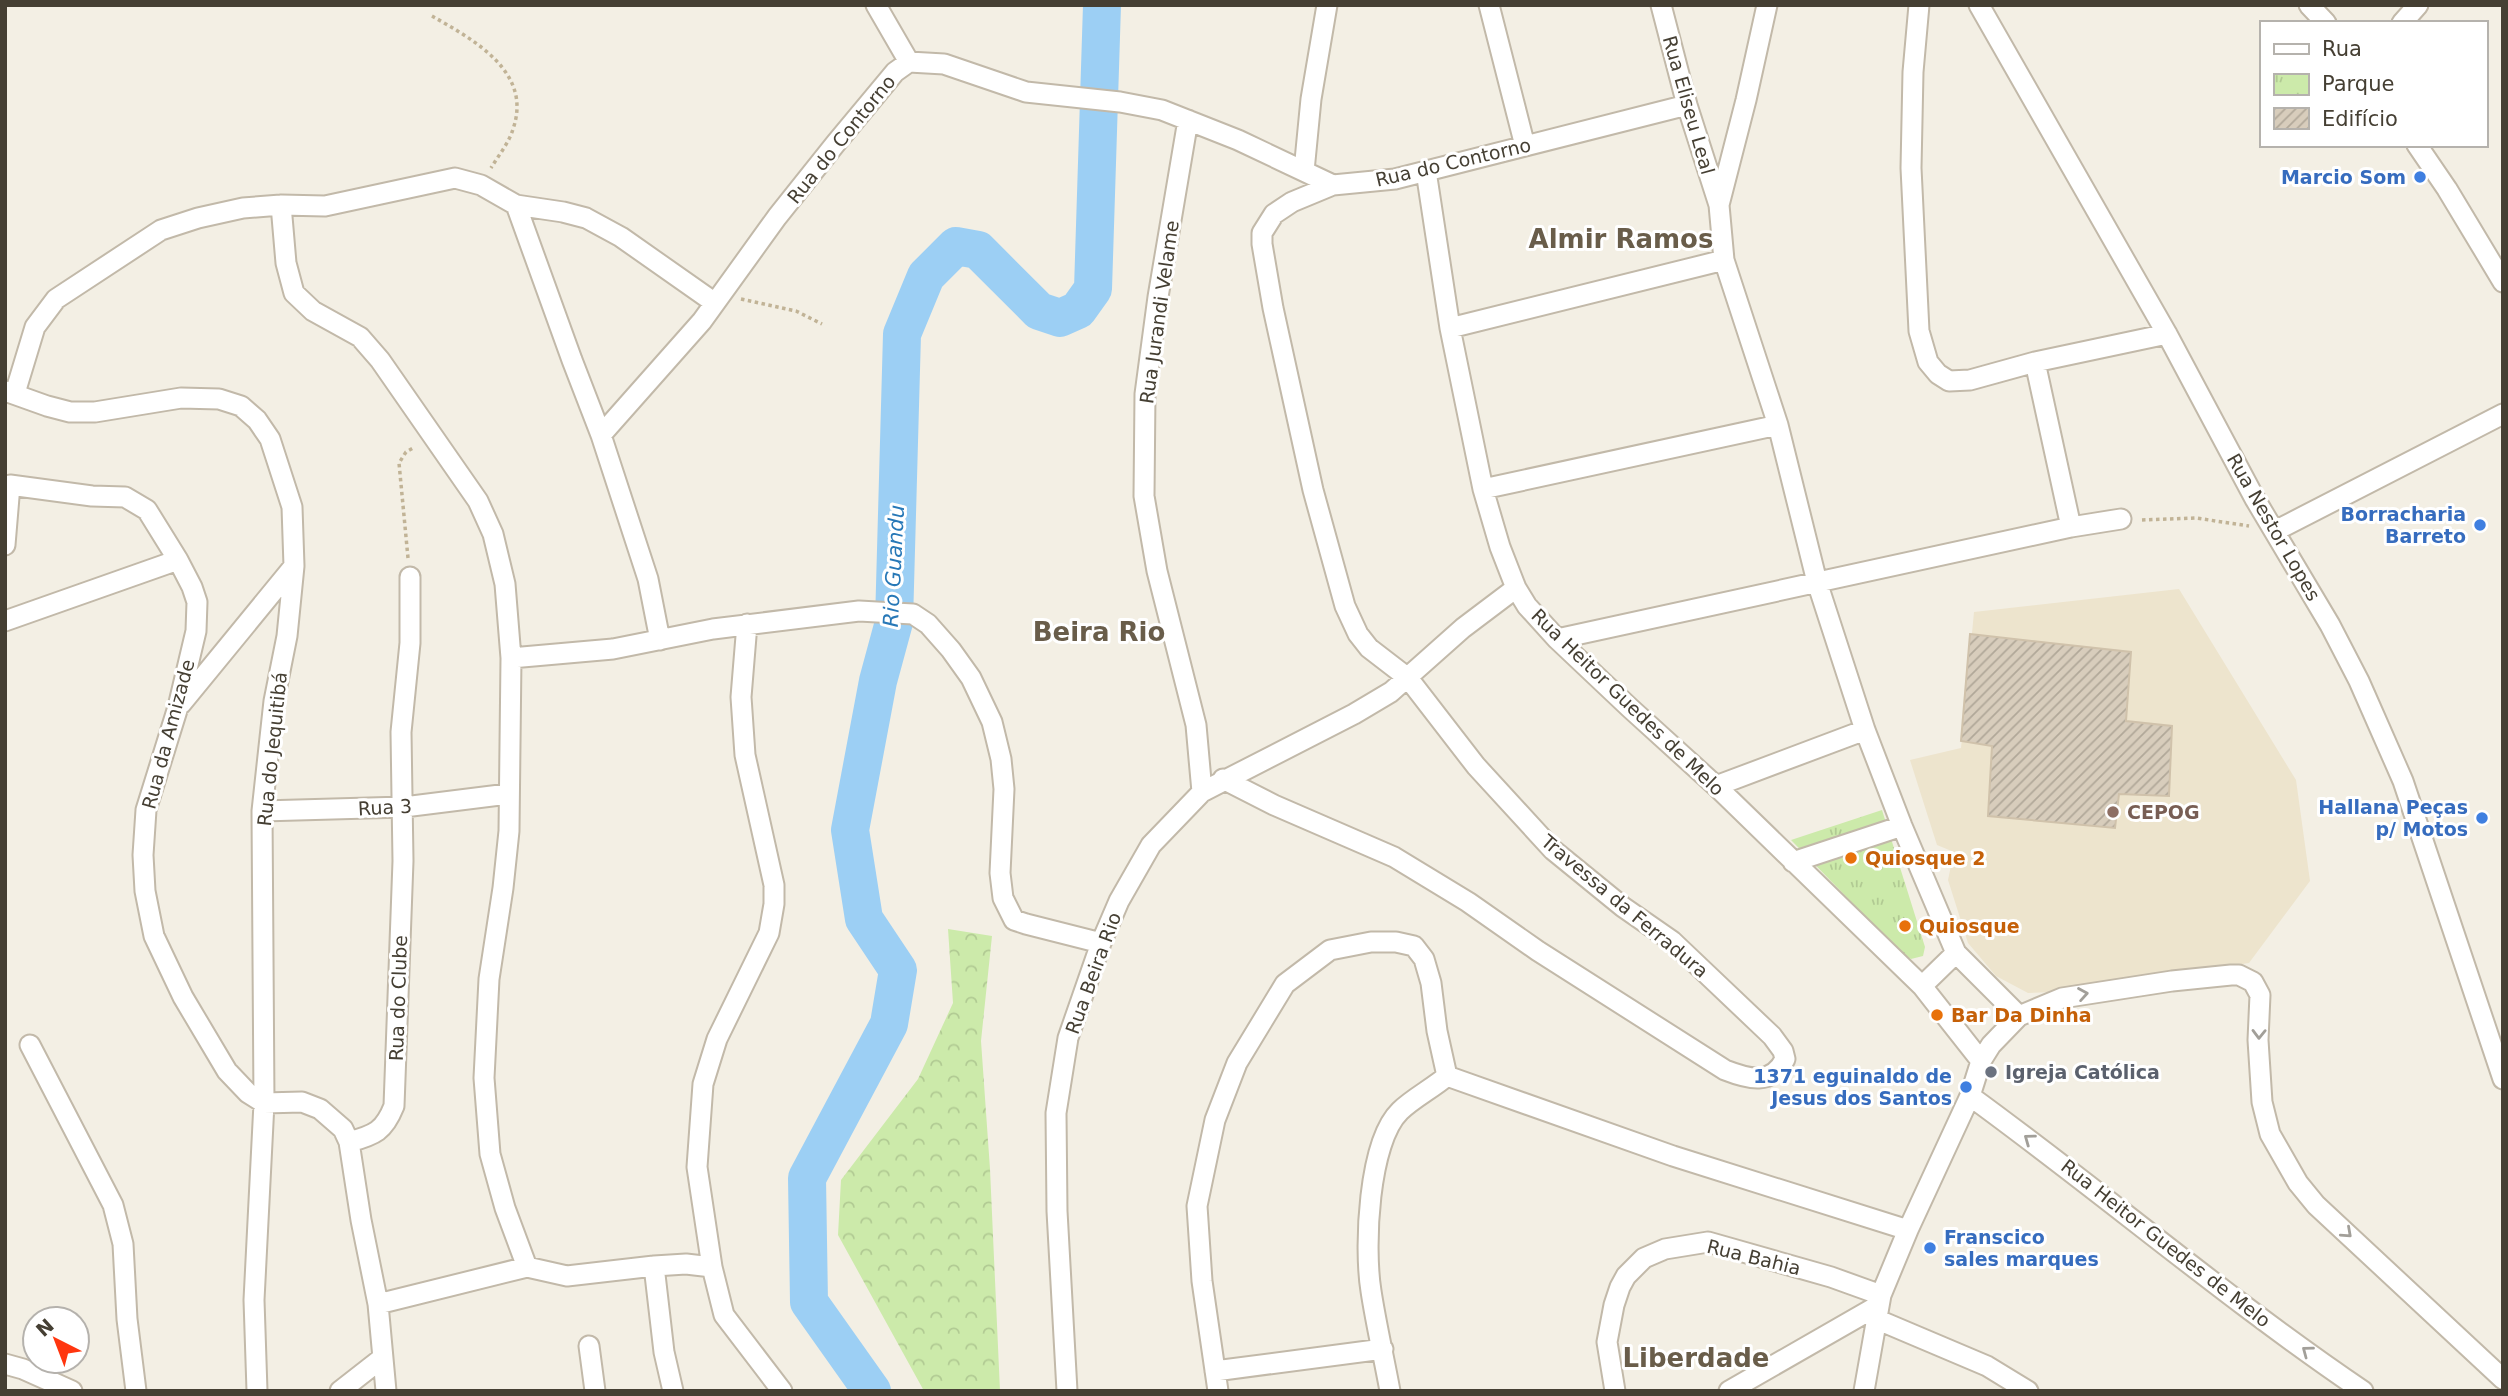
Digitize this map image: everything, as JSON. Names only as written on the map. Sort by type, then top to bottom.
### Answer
[{"type":"street","points":[[876,5],[909,62]]},
{"type":"street","points":[[1304,171],[1311,99],[1327,5]]},
{"type":"street","points":[[1489,5],[1525,146]]},
{"type":"street","name":"Rua Eliseu Leal","points":[[1661,5],[1687,105],[1719,205]]},
{"type":"street","points":[[1767,5],[1719,205],[1724,260],[1778,425],[1816,582],[1865,730],[1902,826],[1956,953],[2019,1016]]},
{"type":"street","points":[[1919,5],[1913,72],[1911,167],[1919,331],[1928,362],[1938,374],[1949,381],[1970,380],[2035,362],[2167,334]]},
{"type":"street","name":"Rua Nestor Lopes","points":[[1979,5],[2167,334],[2255,499],[2330,625],[2359,681],[2403,781],[2503,1079]]},
{"type":"street","points":[[2309,5],[2324,21]]},
{"type":"street","points":[[2404,21],[2418,5]]},
{"type":"street","name":"Rua do Contorno","points":[[601,435],[718,299],[778,217],[894,72],[909,62],[944,64],[1026,92],[1120,102],[1162,110],[1238,140],[1333,185],[1395,179],[1687,105]]},
{"type":"street","name":"Rua Jurandi Velame","points":[[1188,120],[1158,297],[1145,394],[1144,496],[1157,571],[1196,725],[1202,792]]},
{"type":"street","points":[[2418,147],[2503,282]]},
{"type":"street","name":"Rua Heitor Guedes de Melo","points":[[1426,171],[1450,328],[1482,489],[1500,547],[1516,588],[1527,606],[1557,639],[1716,786],[1922,986],[1982,1061]]},
{"type":"street","points":[[10,392],[35,327],[56,299],[161,230],[243,208],[325,206],[455,178],[481,185],[516,205],[586,218],[621,237],[718,299]]},
{"type":"street","name":"Travessa da Ferradura","points":[[1223,779],[1394,857],[1468,902],[1538,951],[1725,1070],[1753,1079],[1766,1079],[1781,1067],[1785,1059],[1783,1051],[1772,1036],[1672,941],[1623,907],[1553,850],[1476,766],[1408,678],[1369,648],[1358,634],[1345,606],[1313,490],[1264,258],[1262,233],[1274,214],[1292,202],[1333,185]]},
{"type":"street","points":[[281,205],[286,263],[294,293],[313,311],[360,337],[380,360],[478,501],[493,534],[505,584],[511,658],[509,831],[489,979],[484,1078],[489,1154],[527,1267]]},
{"type":"street","points":[[516,205],[601,435],[648,579],[660,640]]},
{"type":"street","points":[[1450,328],[1724,260]]},
{"type":"street","points":[[2035,362],[2071,527]]},
{"type":"street","name":"Rua do Jequitibá","points":[[10,392],[70,412],[95,412],[181,398],[219,399],[241,406],[257,420],[270,439],[292,507],[294,566],[287,636],[274,701],[262,811],[264,1102],[254,1300],[257,1391]]},
{"type":"street","points":[[2275,531],[2503,414]]},
{"type":"street","points":[[1482,489],[1778,425]]},
{"type":"street","name":"Rua da Amizade","points":[[5,545],[10,485],[92,496],[125,497],[147,510],[192,587],[197,603],[196,631],[178,707],[146,810],[145,891],[154,936],[183,997],[227,1071],[248,1093],[264,1102]]},
{"type":"street","points":[[1557,639],[2071,527],[2121,519]]},
{"type":"street","points":[[5,621],[178,560]]},
{"type":"street","points":[[178,707],[294,566]]},
{"type":"street","name":"Rua do Clube","points":[[349,1142],[371,1136],[382,1129],[394,1106],[404,807],[401,732],[410,643],[410,577]]},
{"type":"street","name":"Rua Beira Rio","points":[[1067,1391],[1057,1211],[1056,1113],[1068,1038],[1101,943],[1119,901],[1151,845],[1202,792],[1354,714],[1391,692],[1463,628],[1516,588]]},
{"type":"street","points":[[511,658],[613,649],[747,624],[859,611],[913,614],[928,624],[951,650],[971,678],[992,722],[1001,759],[1004,789],[1000,873],[1007,909],[1014,920],[1101,943]]},
{"type":"street","points":[[747,624],[741,698],[745,755],[774,885],[774,904],[769,933],[717,1039],[703,1084],[697,1167],[712,1267],[724,1315],[782,1391]]},
{"type":"street","points":[[1716,786],[1865,730]]},
{"type":"street","name":"Rua 3","points":[[262,811],[404,807],[508,794]]},
{"type":"street","points":[[1793,862],[1902,826]]},
{"type":"street","points":[[1218,1391],[1202,1281],[1197,1206],[1219,1109],[1237,1063],[1285,984],[1330,950],[1371,942],[1396,942],[1414,946],[1424,959],[1431,984],[1437,1031],[1447,1076]]},
{"type":"street","points":[[1922,986],[1956,953]]},
{"type":"street","points":[[1864,1391],[1879,1307],[1908,1230],[1991,1045],[2019,1016],[2062,998],[2172,981],[2239,975],[2253,982],[2260,995],[2258,1040],[2262,1102],[2270,1134],[2298,1183],[2316,1205],[2503,1379]]},
{"type":"street","points":[[30,1045],[113,1205],[123,1244],[127,1319],[136,1391]]},
{"type":"street","points":[[1447,1076],[1673,1156],[1908,1230]]},
{"type":"street","points":[[1390,1391],[1370,1289],[1369,1228],[1373,1172],[1386,1132],[1400,1111],[1447,1076]]},
{"type":"street","name":"Rua Heitor Guedes de Melo","points":[[1969,1096],[2363,1391]]},
{"type":"street","points":[[264,1102],[302,1102],[320,1109],[343,1129],[349,1142],[378,1304],[386,1391]]},
{"type":"street","name":"Rua Bahia","points":[[1615,1391],[1607,1342],[1614,1305],[1626,1276],[1644,1258],[1665,1249],[1708,1242],[1832,1277],[1879,1307],[2028,1391]]},
{"type":"street","points":[[378,1304],[527,1267],[567,1276],[686,1264],[712,1267]]},
{"type":"street","points":[[654,1266],[664,1352],[673,1391]]},
{"type":"street","points":[[1729,1391],[1879,1307]]},
{"type":"street","points":[[589,1346],[595,1391]]},
{"type":"street","points":[[1214,1371],[1383,1349]]},
{"type":"street","points":[[340,1391],[382,1359]]},
{"type":"street","points":[[5,1364],[72,1391]]},
{"type":"path","points":[[432,16],[461,32],[502,64],[514,85],[518,106],[513,131],[481,185]]},
{"type":"path","points":[[718,299],[796,311],[822,324]]},
{"type":"path","points":[[410,577],[400,463],[407,452],[434,437]]},
{"type":"path","points":[[2121,519],[2196,518],[2275,531]]},
{"type":"shaded area","name":"CEPOG","points":[[2179,589],[2296,780],[2310,881],[2249,963],[2055,992],[2028,993],[1996,976],[1968,943],[1948,880],[1954,852],[1937,845],[1910,760],[1961,748],[1974,612]]},
{"type":"green space","points":[[1882,810],[1925,947],[1923,956],[1911,959],[1900,952],[1791,840]]},
{"type":"green space","points":[[948,929],[992,936],[981,1041],[1000,1391],[924,1391],[838,1235],[841,1180],[918,1079],[953,1003]]},
{"type":"building","points":[[1970,634],[2131,652],[2126,721],[2172,726],[2169,796],[2119,794],[2115,828],[1988,816],[1992,746],[1961,741]]},
{"type":"waterway","name":"Rio Guandu","points":[[872,1391],[809,1302],[807,1178],[889,1024],[898,970],[864,919],[850,830],[878,681],[894,622],[902,334],[926,276],[956,246],[978,250],[1039,311],[1060,318],[1078,310],[1093,289],[1102,5]]},
{"type":"place","name":"Marcio Som","points":[[2420,177]]},
{"type":"place","name":"Borracharia Barreto","points":[[2480,525]]},
{"type":"place","name":"CEPOG","points":[[2113,812]]},
{"type":"place","name":"Hallana Peças p/ Motos","points":[[2482,818]]},
{"type":"place","name":"Quiosque 2","points":[[1851,858]]},
{"type":"place","name":"Quiosque","points":[[1905,926]]},
{"type":"place","name":"Bar Da Dinha","points":[[1937,1015]]},
{"type":"place","name":"Igreja Católica","points":[[1991,1072]]},
{"type":"place","name":"1371 eguinaldo de Jesus dos Santos","points":[[1966,1087]]},
{"type":"place","name":"Franscico sales marques","points":[[1930,1248]]},
{"type":"district","name":"Almir Ramos","points":[[1621,239]]},
{"type":"district","name":"Beira Rio","points":[[1099,632]]},
{"type":"district","name":"Liberdade","points":[[1696,1358]]}]
